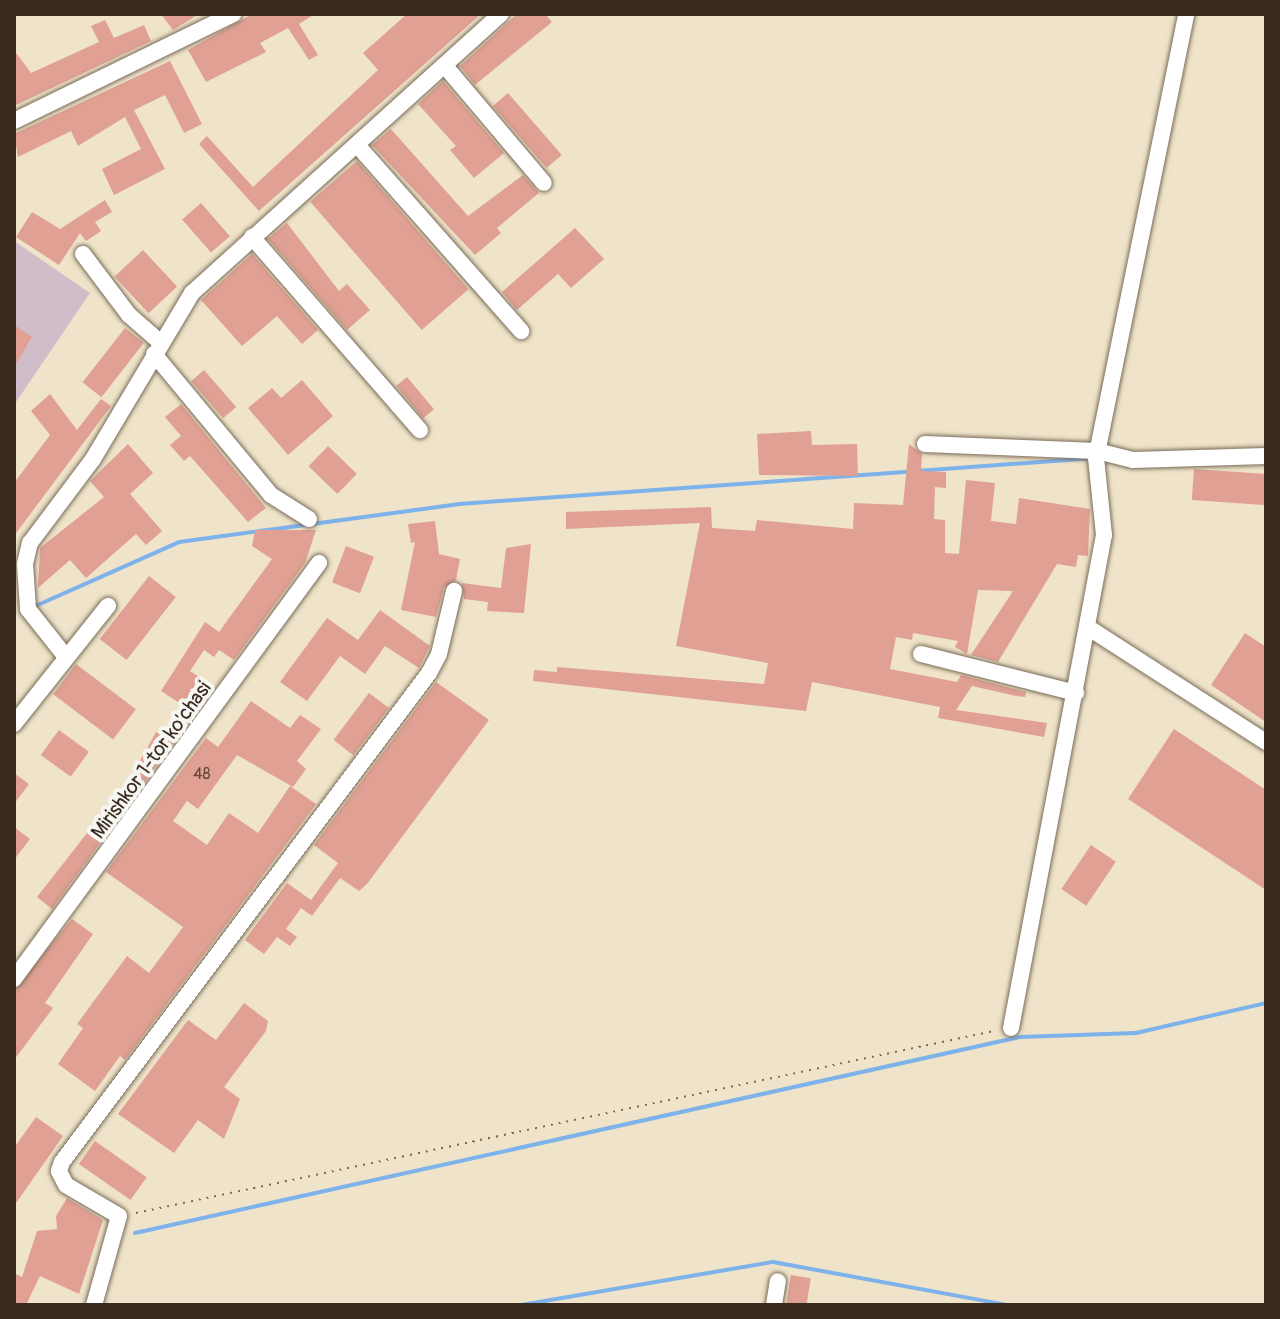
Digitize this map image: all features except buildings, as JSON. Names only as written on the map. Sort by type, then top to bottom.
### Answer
[{"type":"street","points":[[14,121],[233,14]]},
{"type":"street","points":[[66,657],[28,609],[25,564],[30,543],[93,459],[192,293],[501,14]]},
{"type":"street","points":[[1011,1028],[1089,628],[1104,535],[1097,451],[1186,14]]},
{"type":"street","points":[[445,66],[544,183]]},
{"type":"street","points":[[358,146],[521,331]]},
{"type":"street","points":[[252,237],[420,430]]},
{"type":"street","points":[[83,254],[271,495],[309,519]]},
{"type":"street","points":[[925,444],[1097,451],[1133,460],[1266,456]]},
{"type":"street","name":"Mirishkor 1-tor ko'chasi","points":[[14,979],[319,563]]},
{"type":"street","points":[[94,1305],[119,1216],[66,1185],[59,1171],[62,1162],[435,663],[454,591]]},
{"type":"street","points":[[14,724],[108,606]]},
{"type":"street","points":[[1089,628],[1266,742]]},
{"type":"street","points":[[921,654],[1076,693]]},
{"type":"street","points":[[774,1305],[778,1281]]},
{"type":"path","points":[[119,1216],[1011,1028]]},
{"type":"shaded area","points":[[14,241],[90,293],[14,405]]},
{"type":"waterway","points":[[917,471],[1092,458]]},
{"type":"waterway","points":[[31,608],[179,542],[459,504],[908,472]]},
{"type":"waterway","points":[[135,1233],[1020,1037],[1136,1033],[1266,1003]]},
{"type":"waterway","points":[[521,1305],[773,1262],[1008,1305]]}]
